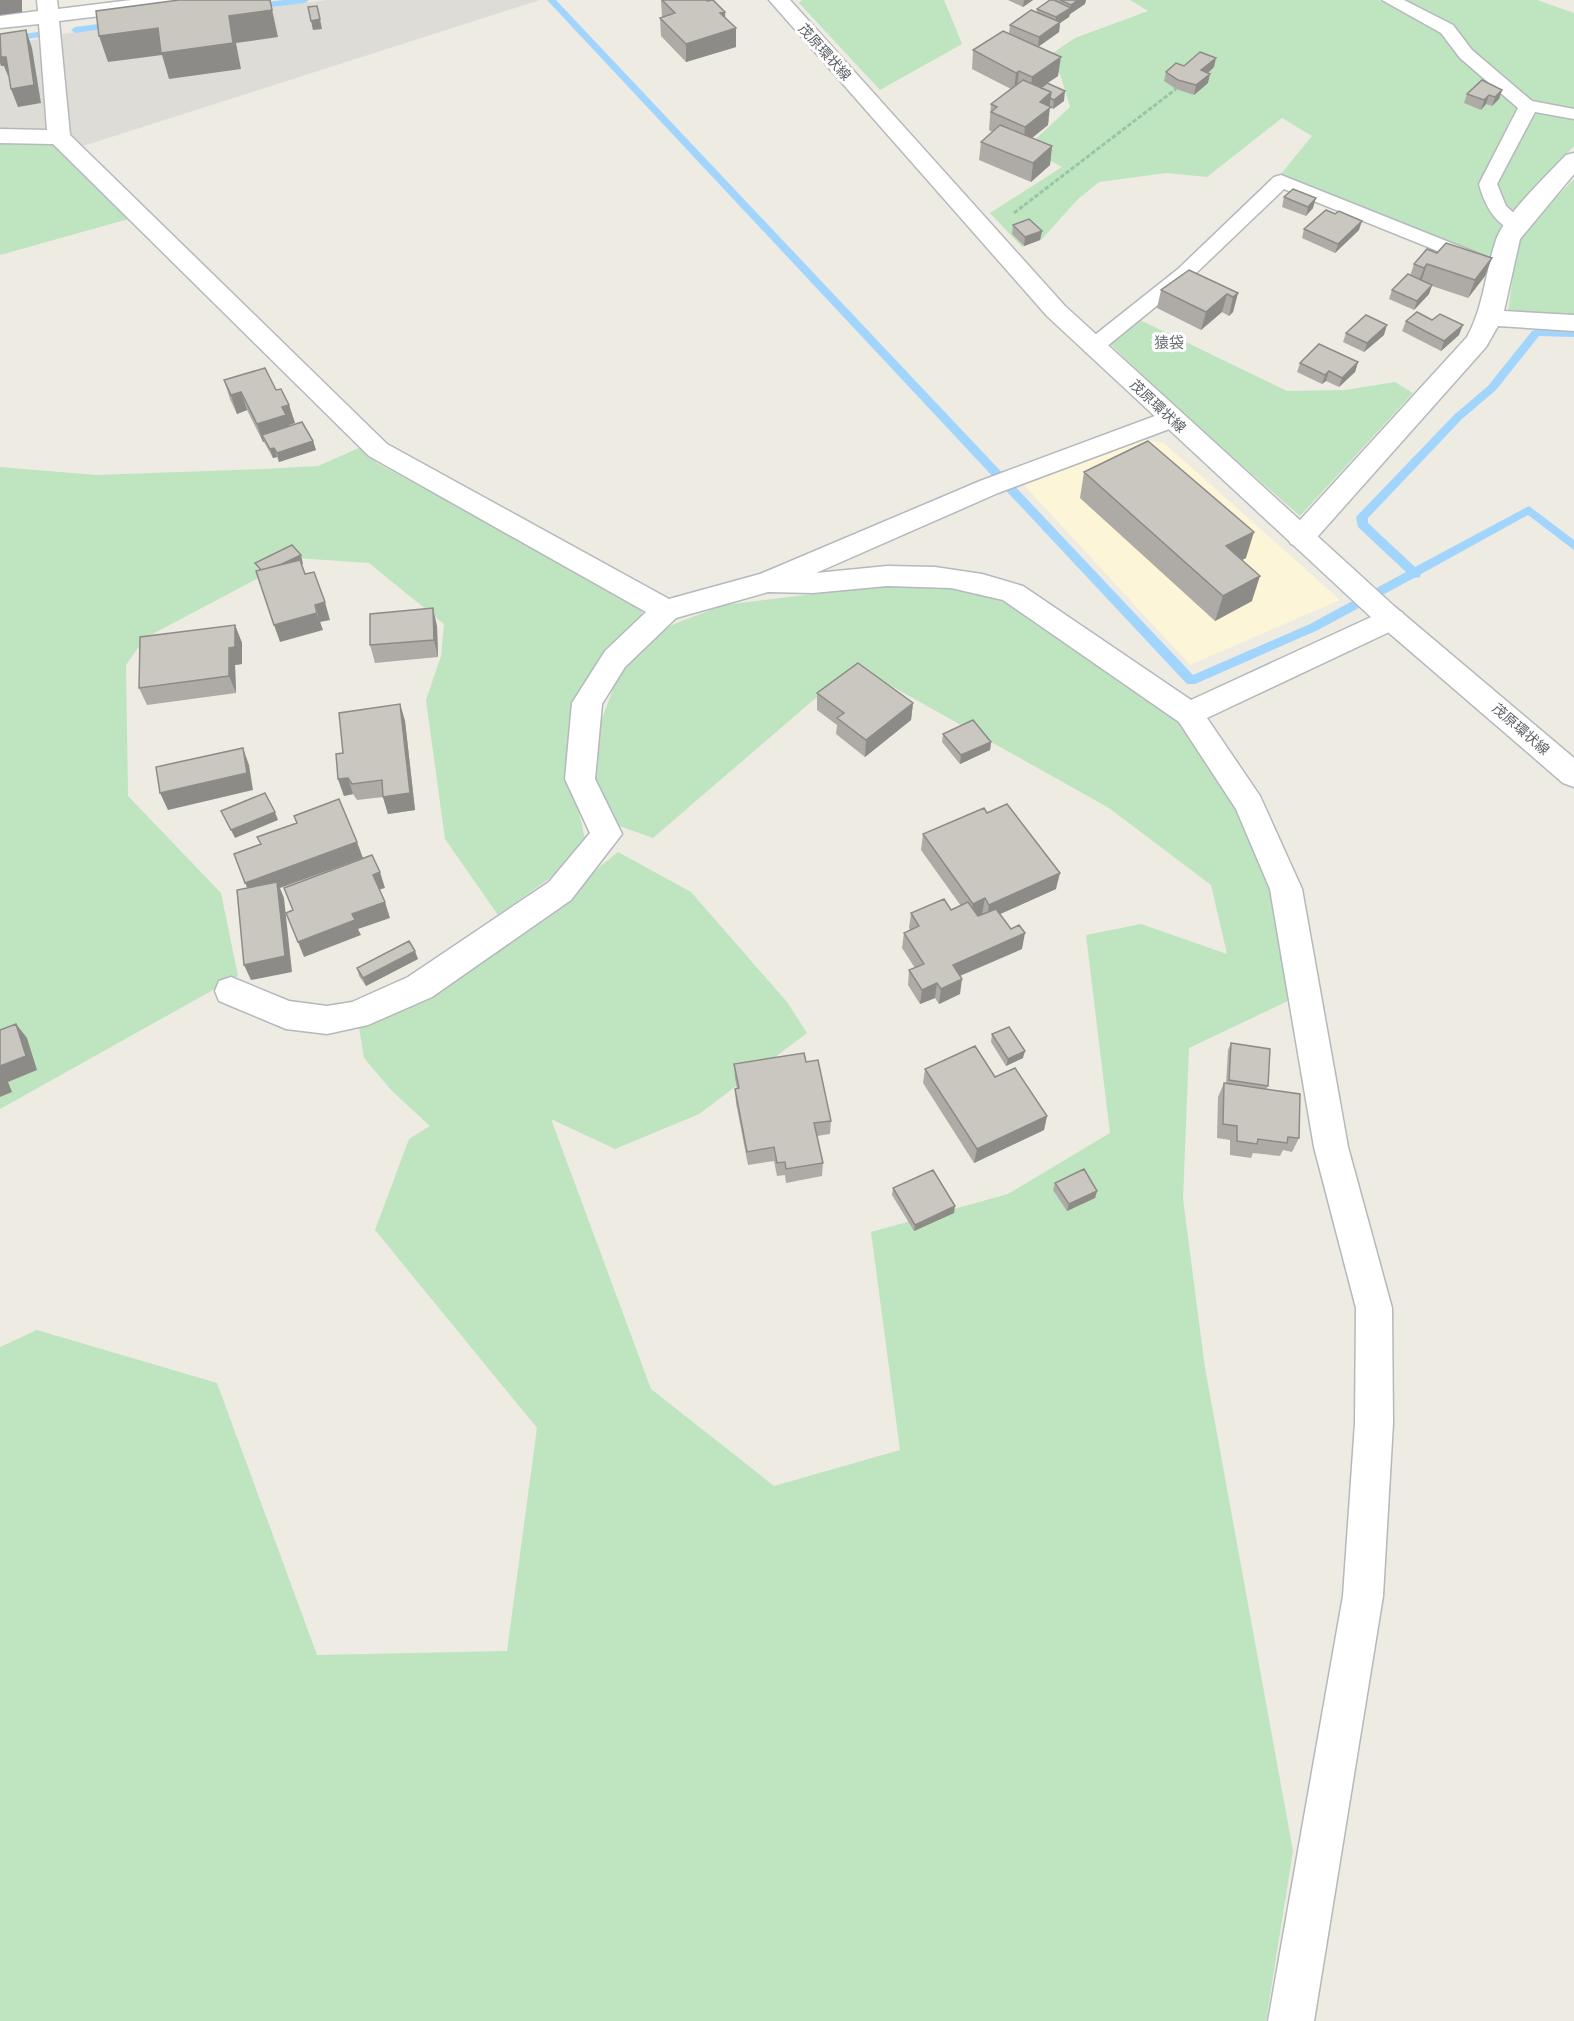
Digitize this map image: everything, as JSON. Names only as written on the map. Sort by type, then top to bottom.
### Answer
[{"type":"street","points":[[0,22],[48,8],[183,0]]},
{"type":"street","name":"茂原環状線","points":[[778,0],[1056,311],[1388,616],[1574,775]]},
{"type":"street","points":[[48,8],[59,137],[378,450],[666,610]]},
{"type":"street","points":[[0,136],[59,137]]},
{"type":"street","points":[[1301,537],[1478,341],[1490,318],[1508,238],[1574,160]]},
{"type":"street","points":[[1490,318],[1574,323]]},
{"type":"street","points":[[231,992],[286,1015],[327,1020],[356,1014],[420,987],[560,891],[607,834],[597,819],[580,779],[587,703],[615,659],[666,610],[768,582],[989,487],[1171,419]]},
{"type":"street","points":[[768,582],[800,586],[886,576],[952,577],[980,581],[1013,593],[1189,714],[1249,804],[1286,889],[1331,1148],[1374,1308],[1374,1423],[1363,1596],[1312,1909],[1291,2021]]},
{"type":"street","points":[[1189,714],[1388,616]]},
{"type":"lane","points":[[1390,0],[1447,29],[1466,54],[1528,107],[1540,106],[1574,114]]},
{"type":"lane","points":[[1517,225],[1502,216],[1492,202],[1488,184],[1528,107]]},
{"type":"lane","points":[[1093,347],[1185,273],[1281,181],[1501,269]]},
{"type":"path","points":[[987,233],[1176,89]]},
{"type":"shaded area","points":[[327,0],[540,0],[80,147],[68,133],[62,34]]},
{"type":"shaded area","points":[[45,38],[50,123],[36,136],[0,132],[0,46]]},
{"type":"shaded area","points":[[1138,438],[1164,443],[1340,600],[1190,665],[1023,484]]},
{"type":"green space","points":[[802,0],[944,0],[962,44],[880,90],[799,3]]},
{"type":"green space","points":[[1130,0],[1377,0],[1442,21],[1400,0],[1537,0],[1574,13],[1574,111],[1517,106],[1482,185],[1483,199],[1488,210],[1508,226],[1494,261],[1280,175],[1312,136],[1282,118],[1207,177],[1166,173],[1099,182],[1077,200],[1042,239],[1022,247],[990,213],[1062,167],[1026,148],[1070,107],[1060,74],[1044,59],[1075,38],[1148,11]]},
{"type":"green space","points":[[1550,112],[1574,118],[1574,146],[1514,210],[1511,218],[1494,185],[1529,115]]},
{"type":"green space","points":[[0,142],[58,145],[132,218],[0,255]]},
{"type":"green space","points":[[1574,179],[1574,315],[1508,313],[1518,237]]},
{"type":"green space","points":[[1138,319],[1287,391],[1346,390],[1395,382],[1413,393],[1300,516],[1181,412],[1109,343]]},
{"type":"green space","points":[[361,447],[377,463],[642,606],[642,619],[600,664],[572,782],[586,843],[560,871],[498,915],[445,839],[426,700],[441,656],[444,624],[369,563],[296,558],[145,638],[126,665],[128,796],[221,893],[238,976],[0,1109],[0,467],[96,475],[264,469],[318,466]]},
{"type":"green space","points":[[904,583],[986,589],[1180,717],[1239,811],[1272,884],[1292,999],[1189,1048],[1183,1199],[1205,1368],[1293,1851],[1266,2021],[0,2021],[0,1347],[37,1330],[217,1383],[317,1655],[507,1651],[537,1428],[375,1230],[409,1139],[430,1126],[392,1091],[364,1058],[359,1027],[413,1001],[559,900],[618,852],[691,892],[787,1002],[807,1033],[699,1114],[615,1149],[551,1119],[651,1389],[774,1486],[900,1450],[871,1232],[1008,1194],[1110,1133],[1086,935],[1141,924],[1227,954],[1211,885],[1109,808],[854,665],[653,838],[614,824],[590,778],[599,727],[616,681],[649,638],[674,624],[724,605]]},
{"type":"building","points":[[179,0],[270,0],[272,10],[229,16],[233,43],[161,53],[158,28],[99,36],[96,11]]},
{"type":"building","points":[[662,0],[713,0],[725,12],[720,13],[736,28],[686,44],[660,18],[675,13]]},
{"type":"building","points":[[1050,0],[1071,8],[1056,17],[1037,9]]},
{"type":"building","points":[[1060,0],[1078,0],[1071,5]]},
{"type":"building","points":[[317,6],[320,19],[311,21],[308,7]]},
{"type":"building","points":[[1031,10],[1060,22],[1039,37],[1010,25]]},
{"type":"building","points":[[26,30],[34,85],[11,89],[6,57],[1,57],[0,34]]},
{"type":"building","points":[[1003,31],[1061,57],[1032,77],[1019,71],[1016,73],[973,50]]},
{"type":"building","points":[[1200,52],[1216,58],[1201,70],[1210,74],[1196,85],[1178,80],[1166,72],[1176,63],[1184,66]]},
{"type":"building","points":[[1023,80],[1051,92],[1040,102],[1051,107],[1025,127],[991,112],[997,107],[991,104]]},
{"type":"building","points":[[1482,80],[1502,90],[1495,97],[1489,95],[1484,100],[1467,94]]},
{"type":"building","points":[[1047,83],[1065,91],[1054,100],[1050,98],[1051,92],[1041,88]]},
{"type":"building","points":[[1000,125],[1052,146],[1033,163],[981,142]]},
{"type":"building","points":[[1293,189],[1316,198],[1308,207],[1284,197]]},
{"type":"building","points":[[1326,210],[1335,214],[1339,211],[1362,221],[1338,244],[1304,229]]},
{"type":"building","points":[[1029,219],[1042,231],[1025,237],[1013,225]]},
{"type":"building","points":[[1446,243],[1492,258],[1475,280],[1427,264],[1424,268],[1414,264],[1427,249],[1437,253]]},
{"type":"building","points":[[1189,270],[1238,293],[1233,297],[1227,294],[1206,312],[1161,290]]},
{"type":"building","points":[[1408,274],[1432,285],[1417,301],[1392,290]]},
{"type":"building","points":[[1417,312],[1432,320],[1440,314],[1463,325],[1444,341],[1406,321]]},
{"type":"building","points":[[1366,315],[1387,325],[1367,343],[1346,333]]},
{"type":"building","points":[[1319,344],[1358,362],[1342,378],[1329,371],[1325,375],[1300,363]]},
{"type":"building","points":[[265,368],[276,390],[281,389],[289,405],[282,407],[286,415],[257,424],[241,392],[231,395],[224,380]]},
{"type":"building","points":[[302,422],[313,441],[277,453],[274,448],[270,449],[262,435]]},
{"type":"building","points":[[1148,441],[1254,532],[1226,546],[1260,576],[1223,596],[1084,472]]},
{"type":"building","points":[[292,545],[301,555],[261,570],[255,563]]},
{"type":"building","points":[[300,560],[305,574],[314,572],[325,602],[315,605],[317,613],[274,625],[256,571]]},
{"type":"building","points":[[433,608],[434,640],[370,645],[370,614]]},
{"type":"building","points":[[235,625],[235,647],[229,648],[229,676],[139,688],[140,637]]},
{"type":"building","points":[[858,663],[913,703],[866,740],[837,718],[844,713],[817,693]]},
{"type":"building","points":[[400,704],[410,793],[383,797],[382,780],[352,784],[348,778],[338,779],[336,754],[343,753],[339,713]]},
{"type":"building","points":[[973,720],[991,742],[961,755],[943,734]]},
{"type":"building","points":[[243,748],[247,773],[160,793],[156,767]]},
{"type":"building","points":[[265,793],[275,812],[231,830],[221,811]]},
{"type":"building","points":[[339,799],[357,842],[245,883],[234,854],[261,844],[257,837],[297,823],[294,816]]},
{"type":"building","points":[[1007,804],[1060,873],[989,905],[985,898],[973,904],[923,834],[984,808],[987,813]]},
{"type":"building","points":[[372,855],[380,872],[373,875],[385,902],[352,914],[355,920],[298,942],[286,913],[293,910],[284,888]]},
{"type":"building","points":[[277,882],[285,956],[244,965],[237,890]]},
{"type":"building","points":[[944,899],[951,910],[968,902],[978,916],[996,909],[1011,929],[1019,925],[1025,933],[953,965],[962,979],[941,989],[937,983],[922,990],[909,970],[924,964],[904,933],[919,926],[911,913]]},
{"type":"building","points":[[409,941],[415,951],[363,978],[357,968]]},
{"type":"building","points":[[16,1024],[26,1056],[0,1066],[0,1030]]},
{"type":"building","points":[[1009,1027],[1025,1051],[1008,1059],[992,1034]]},
{"type":"building","points":[[1231,1043],[1270,1049],[1268,1086],[1229,1080]]},
{"type":"building","points":[[975,1046],[995,1077],[1015,1068],[1047,1116],[977,1149],[925,1069]]},
{"type":"building","points":[[804,1053],[806,1062],[818,1060],[831,1121],[814,1123],[823,1163],[786,1169],[785,1162],[777,1163],[774,1147],[747,1152],[735,1089],[739,1088],[734,1064]]},
{"type":"building","points":[[1224,1083],[1300,1094],[1299,1138],[1288,1137],[1287,1143],[1258,1139],[1257,1144],[1237,1141],[1237,1126],[1223,1124]]},
{"type":"building","points":[[1084,1169],[1097,1191],[1069,1204],[1055,1183]]},
{"type":"building","points":[[933,1170],[955,1206],[915,1225],[893,1188]]},
{"type":"waterway","points":[[255,6],[305,0]]},
{"type":"waterway","points":[[551,0],[1191,681],[1314,627],[1414,572]]},
{"type":"waterway","points":[[75,30],[114,25]]},
{"type":"waterway","points":[[0,40],[38,35]]},
{"type":"waterway","points":[[1414,572],[1362,524],[1362,517],[1458,417],[1492,388],[1536,333],[1574,334]]},
{"type":"waterway","points":[[1414,572],[1529,510],[1574,546]]},
{"type":"district","name":"猿袋","points":[[1169,343]]}]
